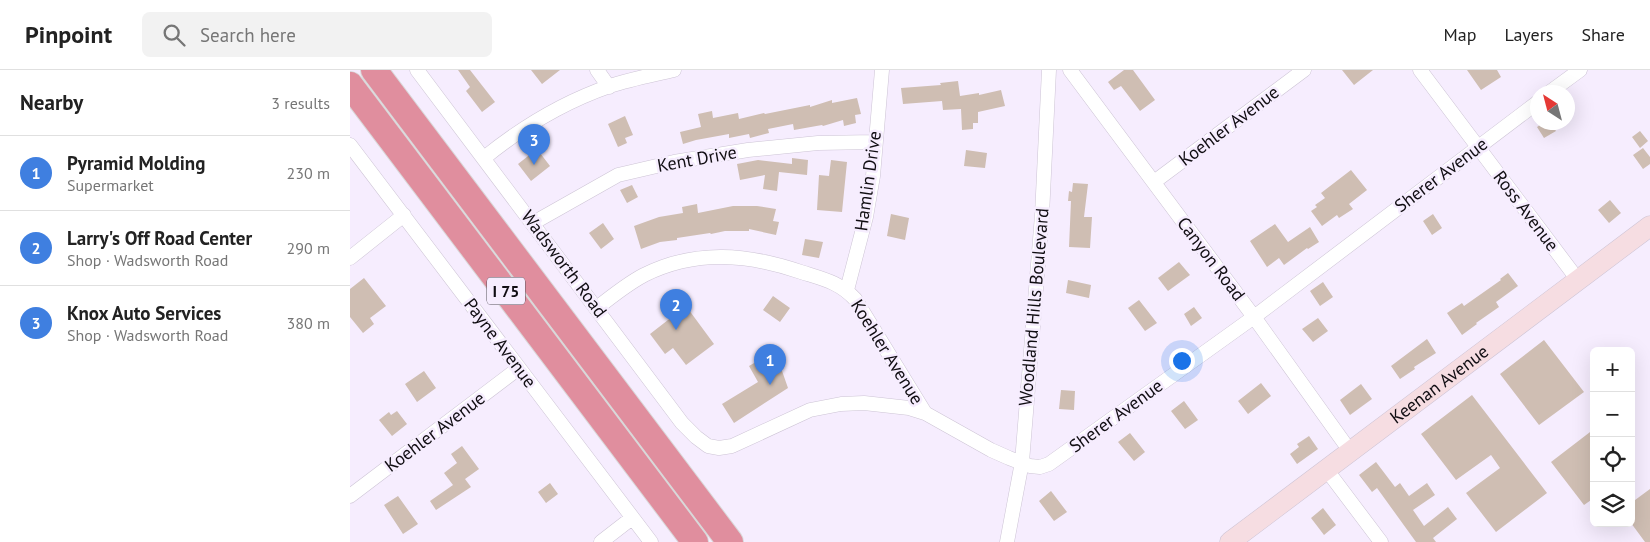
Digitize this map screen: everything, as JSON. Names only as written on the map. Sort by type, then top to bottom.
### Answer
[{"type":"highway","name":"I 75","points":[[374,70],[730,542]]},
{"type":"highway","name":"I 75","points":[[350,85],[695,542]]},
{"type":"street","name":"Wadsworth Road","points":[[417,70],[682,423],[701,442],[719,448]]},
{"type":"street","points":[[597,70],[609,87]]},
{"type":"street","points":[[484,158],[510,137],[566,105],[609,87],[640,77],[674,70]]},
{"type":"street","name":"Hamlin Drive","points":[[847,290],[866,217],[872,176],[882,70]]},
{"type":"street","name":"Woodland Hills Boulevard","points":[[1007,542],[1022,462],[1042,215],[1049,70]]},
{"type":"street","name":"Canyon Road","points":[[1070,70],[1254,317],[1350,451]]},
{"type":"street","name":"Koehler Avenue","points":[[1154,182],[1304,70]]},
{"type":"street","name":"Ross Avenue","points":[[1420,70],[1578,280]]},
{"type":"street","points":[[1560,85],[1580,70]]},
{"type":"street","name":"Sherer Avenue","points":[[719,448],[732,446],[810,410],[864,402],[890,405],[925,413],[991,450],[1030,466],[1040,467],[1049,464],[1254,317],[1530,108]]},
{"type":"street","name":"Kent Drive","points":[[533,223],[618,175],[674,162],[748,150],[818,143],[874,142]]},
{"type":"street","name":"Payne Avenue","points":[[350,144],[651,542]]},
{"type":"street","points":[[350,258],[404,215]]},
{"type":"street","name":"Keenan Avenue","points":[[1230,542],[1650,226]]},
{"type":"street","name":"Koehler Avenue","points":[[597,308],[626,286],[645,275],[683,261],[702,258],[728,257],[765,261],[838,284],[856,299],[925,413]]},
{"type":"street","name":"Koehler Avenue","points":[[350,496],[519,368]]},
{"type":"street","points":[[1326,469],[1381,542]]},
{"type":"street","points":[[600,542],[632,518]]},
{"type":"building","points":[[458,70],[470,70],[495,102],[482,112],[466,91],[470,87]]},
{"type":"building","points":[[531,70],[560,70],[542,84]]},
{"type":"building","points":[[1124,70],[1133,70],[1155,100],[1140,111],[1121,86],[1114,90],[1108,82]]},
{"type":"building","points":[[1342,70],[1373,70],[1354,85]]},
{"type":"building","points":[[1467,70],[1497,70],[1501,77],[1481,90]]},
{"type":"building","points":[[958,81],[960,96],[979,93],[979,95],[1001,90],[1005,106],[978,112],[978,123],[973,123],[973,129],[962,130],[961,109],[943,110],[942,101],[903,104],[901,88],[941,85],[940,83]]},
{"type":"building","points":[[857,98],[861,114],[855,115],[856,123],[844,126],[843,120],[823,126],[794,130],[793,124],[768,129],[769,133],[750,138],[749,134],[729,138],[729,134],[683,144],[680,132],[701,127],[698,114],[712,111],[713,118],[738,113],[739,119],[810,105],[810,107],[832,100],[832,103]]},
{"type":"building","points":[[625,116],[633,135],[625,138],[627,143],[618,147],[608,124]]},
{"type":"building","points":[[1539,130],[1556,131],[1544,138]]},
{"type":"building","points":[[1640,131],[1648,141],[1640,148],[1632,137]]},
{"type":"building","points":[[1643,148],[1650,157],[1650,164],[1643,169],[1633,155]]},
{"type":"building","points":[[537,149],[550,166],[531,181],[518,164]]},
{"type":"building","points":[[966,150],[987,153],[985,168],[964,166]]},
{"type":"building","points":[[792,158],[808,160],[807,175],[779,172],[777,191],[763,189],[765,175],[740,180],[737,164],[758,160],[792,164]]},
{"type":"building","points":[[831,160],[847,162],[842,212],[817,210],[819,175],[829,176]]},
{"type":"building","points":[[1351,170],[1367,190],[1349,204],[1353,209],[1339,218],[1337,215],[1322,226],[1311,211],[1317,207],[1315,205],[1325,198],[1321,193]]},
{"type":"building","points":[[1073,183],[1088,184],[1084,217],[1092,217],[1090,248],[1069,247],[1071,201],[1068,201],[1069,191],[1072,192]]},
{"type":"building","points":[[632,185],[638,197],[627,203],[620,190]]},
{"type":"building","points":[[1610,200],[1621,213],[1609,223],[1598,210]]},
{"type":"building","points":[[697,204],[698,213],[733,206],[757,206],[776,209],[773,221],[779,222],[776,235],[749,229],[749,231],[725,231],[677,238],[677,240],[660,242],[641,249],[634,226],[659,217],[683,213],[682,207]]},
{"type":"building","points":[[891,214],[909,218],[905,240],[887,236]]},
{"type":"building","points":[[1433,214],[1442,228],[1432,235],[1423,221]]},
{"type":"building","points":[[603,223],[614,239],[601,249],[589,233]]},
{"type":"building","points":[[1275,224],[1288,242],[1310,227],[1319,242],[1307,248],[1284,265],[1279,258],[1267,267],[1250,241]]},
{"type":"building","points":[[805,239],[823,242],[819,258],[802,255]]},
{"type":"building","points":[[1179,262],[1190,275],[1168,291],[1158,278]]},
{"type":"building","points":[[1508,273],[1518,286],[1496,302],[1499,307],[1462,335],[1447,313],[1462,303],[1464,306]]},
{"type":"building","points":[[364,278],[386,306],[370,318],[374,324],[363,333],[350,317],[350,289]]},
{"type":"building","points":[[1068,280],[1091,285],[1089,298],[1066,293]]},
{"type":"building","points":[[1323,282],[1333,297],[1320,306],[1310,291]]},
{"type":"building","points":[[773,296],[790,308],[780,322],[763,310]]},
{"type":"building","points":[[1139,300],[1157,323],[1145,331],[1128,308]]},
{"type":"building","points":[[686,306],[714,344],[686,365],[673,348],[665,354],[650,334]]},
{"type":"building","points":[[1194,307],[1202,318],[1191,326],[1184,314]]},
{"type":"building","points":[[1318,318],[1328,331],[1313,342],[1302,329]]},
{"type":"building","points":[[1427,339],[1436,353],[1414,367],[1415,369],[1400,379],[1391,366]]},
{"type":"building","points":[[1544,340],[1584,392],[1539,425],[1500,374]]},
{"type":"building","points":[[773,352],[788,388],[734,423],[722,404],[758,382],[749,366]]},
{"type":"building","points":[[424,371],[436,388],[417,402],[405,384]]},
{"type":"building","points":[[1261,383],[1271,396],[1248,414],[1238,401]]},
{"type":"building","points":[[1361,384],[1372,399],[1350,415],[1340,400]]},
{"type":"building","points":[[1061,390],[1075,391],[1074,410],[1059,409]]},
{"type":"building","points":[[1472,395],[1547,493],[1496,532],[1466,493],[1500,468],[1491,455],[1456,480],[1421,434]]},
{"type":"building","points":[[1184,401],[1198,420],[1185,429],[1171,411]]},
{"type":"building","points":[[397,411],[407,424],[392,436],[379,420],[389,412],[391,415]]},
{"type":"building","points":[[1590,432],[1590,501],[1584,505],[1551,462]]},
{"type":"building","points":[[1130,433],[1145,452],[1134,461],[1118,442]]},
{"type":"building","points":[[1309,436],[1318,449],[1297,464],[1290,454],[1299,447],[1297,444]]},
{"type":"building","points":[[462,446],[479,469],[465,479],[471,487],[436,510],[430,501],[453,485],[444,473],[457,463],[451,454]]},
{"type":"building","points":[[1376,462],[1395,487],[1400,483],[1409,496],[1427,483],[1435,495],[1413,510],[1424,526],[1448,507],[1457,519],[1433,538],[1436,542],[1416,542],[1377,488],[1372,492],[1359,475]]},
{"type":"building","points":[[550,483],[558,494],[546,503],[538,492]]},
{"type":"building","points":[[1650,489],[1650,542],[1645,542],[1634,527],[1635,500]]},
{"type":"building","points":[[1051,491],[1067,512],[1054,521],[1039,501]]},
{"type":"building","points":[[398,496],[418,524],[403,534],[384,505]]},
{"type":"building","points":[[1323,508],[1336,525],[1324,535],[1311,518]]},
{"type":"place","name":"Knox Auto Services","points":[[534,165]]},
{"type":"place","name":"Larry's Off Road Center","points":[[676,330]]},
{"type":"place","name":"Pyramid Molding","points":[[770,385]]}]
